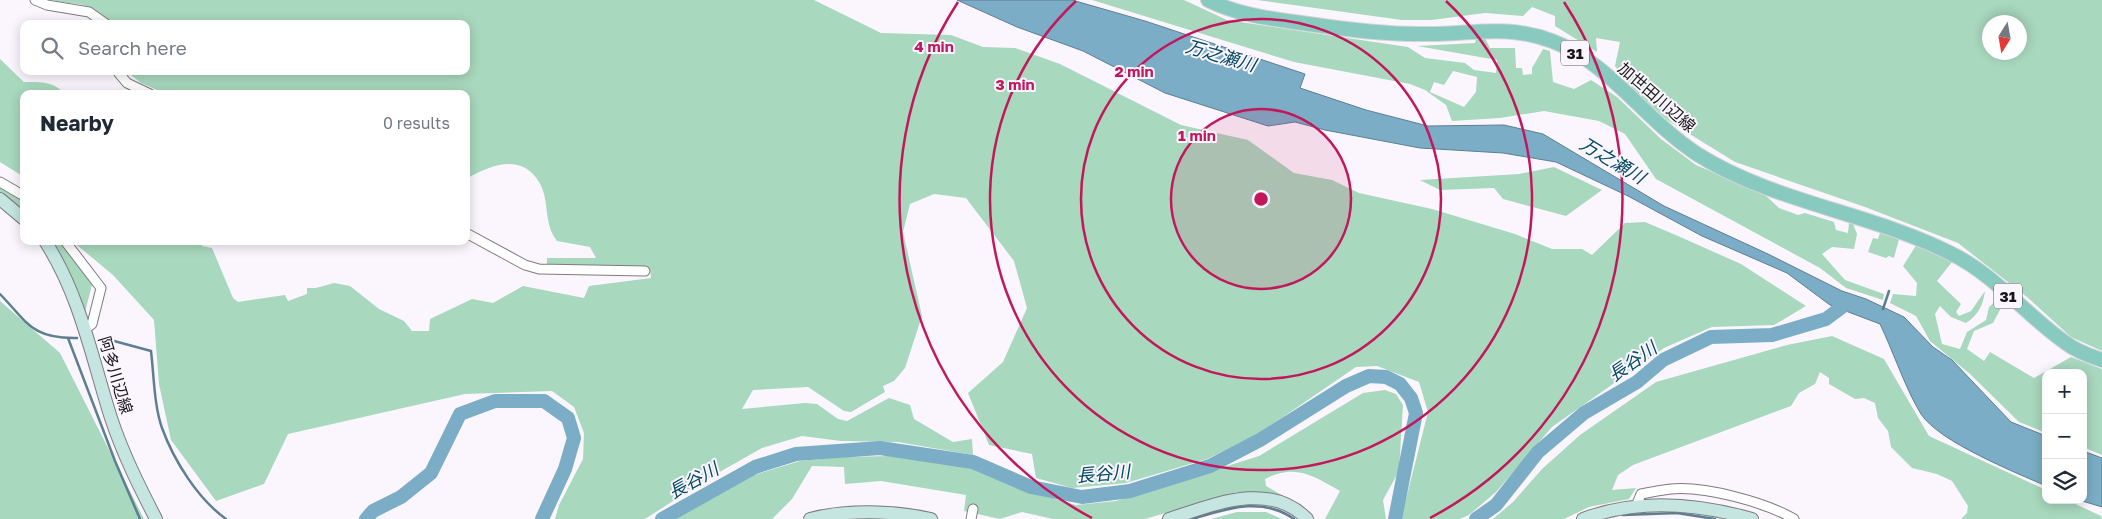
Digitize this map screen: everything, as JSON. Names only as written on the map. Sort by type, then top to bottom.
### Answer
[{"type":"main road","name":"加世田川辺線","points":[[1208,0],[1255,17],[1373,33],[1433,34],[1501,29],[1537,35],[1569,49],[1591,63],[1672,136],[1720,166],[1744,178],[1906,235],[1955,255],[1984,276],[2067,345],[2102,360]]},
{"type":"main road","points":[[0,199],[20,216]]},
{"type":"main road","name":"阿多川辺線","points":[[46,245],[65,276],[85,329],[118,436],[156,519]]},
{"type":"main road","points":[[1169,519],[1236,499],[1256,499],[1288,504],[1307,519]]},
{"type":"main road","points":[[1582,519],[1636,506],[1688,506],[1752,519]]},
{"type":"main road","points":[[810,519],[833,514],[863,512],[932,519]]},
{"type":"street","points":[[35,0],[47,5],[89,12],[100,20]]},
{"type":"street","points":[[120,75],[127,83],[142,90]]},
{"type":"street","points":[[0,182],[20,194]]},
{"type":"street","points":[[470,235],[525,265],[539,269],[645,271]]},
{"type":"street","points":[[69,245],[101,288],[92,324],[85,329]]},
{"type":"street","points":[[1636,506],[1641,494],[1672,489],[1692,490],[1743,500],[1782,512],[1794,519]]},
{"type":"street","points":[[971,519],[973,509]]},
{"type":"green space","points":[[51,0],[814,0],[881,33],[951,35],[983,47],[1015,48],[1060,64],[1181,125],[1248,140],[1294,173],[1332,180],[1359,193],[1432,209],[1515,234],[1552,249],[1582,249],[1592,255],[1625,223],[1645,222],[1741,264],[1806,306],[1774,325],[1712,327],[1664,348],[1552,427],[1496,492],[1469,515],[1460,519],[1401,519],[1428,412],[1419,382],[1377,366],[1356,367],[1257,435],[1207,459],[1126,483],[1072,488],[1036,478],[1032,454],[989,445],[968,393],[1003,362],[1027,308],[1014,261],[966,198],[934,194],[910,204],[903,232],[922,316],[905,368],[894,381],[883,386],[885,392],[851,412],[844,411],[808,387],[753,390],[742,409],[805,403],[817,404],[838,419],[847,421],[889,398],[910,405],[914,419],[953,442],[972,439],[973,455],[898,442],[841,441],[802,436],[762,448],[709,478],[645,519],[555,519],[559,505],[583,459],[584,433],[574,407],[552,391],[465,394],[288,434],[264,484],[216,501],[171,440],[159,384],[154,320],[113,275],[77,245],[202,245],[212,248],[233,298],[238,302],[285,295],[288,301],[307,294],[307,288],[316,288],[334,283],[350,286],[379,309],[404,321],[412,331],[429,331],[430,319],[472,299],[493,303],[523,286],[584,298],[589,286],[651,278],[650,269],[547,265],[547,258],[596,258],[590,247],[557,241],[550,227],[544,196],[539,182],[532,173],[523,167],[514,164],[504,164],[494,166],[470,177],[470,90],[157,90],[141,83],[131,75],[470,75],[470,20],[108,20],[90,7]]},
{"type":"green space","points":[[1092,0],[1184,0],[1227,20],[1408,47],[1425,58],[1465,63],[1474,70],[1496,73],[1497,60],[1417,46],[1475,43],[1476,38],[1485,38],[1490,48],[1515,48],[1516,68],[1522,68],[1523,75],[1532,74],[1532,68],[1543,49],[1550,51],[1553,82],[1574,89],[1591,80],[1617,97],[1661,139],[1696,165],[1764,194],[1779,208],[1798,215],[1805,213],[1834,222],[1836,230],[1848,233],[1849,223],[1853,224],[1857,234],[1854,249],[1832,247],[1822,254],[1845,280],[1884,294],[1883,300],[1846,288],[1820,268],[1656,179],[1625,134],[1599,121],[1544,111],[1500,118],[1452,121],[1446,105],[1425,90],[1410,84],[1294,62]],"holes":[[[1453,71],[1477,77],[1476,92],[1464,107],[1430,92],[1434,82],[1444,85]]]},
{"type":"green space","points":[[1257,0],[2102,0],[2102,351],[2071,337],[2027,297],[1958,243],[1865,207],[1735,162],[1667,120],[1630,86],[1615,66],[1620,42],[1596,38],[1597,52],[1555,26],[1555,16],[1532,7],[1523,16],[1485,13],[1432,20],[1402,20]]},
{"type":"green space","points":[[0,59],[24,82],[51,84],[61,90],[20,90],[20,174],[0,162]]},
{"type":"green space","points":[[1554,167],[1602,190],[1566,216],[1503,199],[1494,188],[1440,190],[1420,180],[1519,174]]},
{"type":"green space","points":[[0,185],[20,198],[20,207],[0,193]]},
{"type":"green space","points":[[1880,233],[1899,239],[1894,258],[1889,256],[1886,258],[1868,252],[1873,238],[1878,239]]},
{"type":"green space","points":[[1917,244],[1952,262],[1937,281],[1961,304],[1956,312],[1959,316],[1971,311],[1985,291],[1979,310],[1966,323],[1951,317],[1940,306],[1935,314],[1942,344],[1960,349],[1967,332],[1986,320],[1989,307],[1997,300],[2001,308],[1993,323],[1974,331],[1967,349],[1984,361],[1990,352],[2034,378],[2042,373],[2042,431],[2019,422],[1970,374],[1930,341],[1916,316],[1890,303],[1893,294],[1916,296],[1917,283],[1903,266]]},
{"type":"green space","points":[[54,245],[62,245],[93,281],[85,312],[70,273]]},
{"type":"green space","points":[[0,301],[60,353],[144,519],[0,519]]},
{"type":"green space","points":[[1832,336],[1884,359],[1929,436],[2042,488],[2042,504],[2076,504],[2101,516],[2102,519],[1961,519],[1967,513],[1968,506],[1952,481],[1937,474],[1912,468],[1891,447],[1888,431],[1878,418],[1875,403],[1864,398],[1855,399],[1829,384],[1829,378],[1820,372],[1815,384],[1799,393],[1791,406],[1633,465],[1618,475],[1612,490],[1636,488],[1629,499],[1589,507],[1564,519],[1493,519],[1513,502],[1542,469],[1580,435],[1656,382],[1787,345]]},
{"type":"green space","points":[[2071,357],[2102,369],[2102,455],[2087,449],[2087,369],[2050,369]]},
{"type":"green space","points":[[1385,390],[1396,394],[1403,405],[1399,471],[1383,500],[1386,519],[1325,519],[1340,491],[1313,476],[1295,472],[1276,474],[1265,479],[1266,486],[1285,497],[1237,492],[1145,519],[1053,519],[1022,512],[1000,519],[964,511],[966,495],[881,481],[845,484],[844,467],[812,466],[792,499],[772,519],[673,519],[744,478],[800,461],[843,457],[891,456],[967,466],[1029,491],[1076,505],[1116,501],[1259,456],[1363,393]]},
{"type":"green space","points":[[1237,512],[1266,512],[1282,519],[1211,519]]},
{"type":"water","name":"万之瀬川","points":[[957,0],[1072,0],[1145,21],[1305,74],[1300,88],[1366,110],[1428,126],[1504,125],[1543,134],[1664,206],[1768,254],[1842,291],[1866,299],[1904,317],[1933,347],[1952,360],[2011,422],[2042,434],[2042,484],[1960,445],[1930,425],[1921,414],[1910,394],[1880,324],[1830,305],[1787,273],[1702,236],[1628,196],[1556,162],[1503,153],[1420,148],[1325,130],[1295,122],[1268,126],[1165,93],[1083,51],[1017,27]]},
{"type":"water","points":[[2087,452],[2102,458],[2102,507],[2087,502]]},
{"type":"waterway","points":[[1883,309],[1889,291]]},
{"type":"waterway","points":[[0,294],[25,321],[40,332],[62,338],[77,338]]},
{"type":"waterway","name":"長谷川","points":[[1476,519],[1496,505],[1538,452],[1584,413],[1637,382],[1663,360],[1711,337],[1772,335],[1826,319],[1846,304]]},
{"type":"waterway","points":[[68,338],[115,461],[140,519]]},
{"type":"waterway","points":[[103,338],[151,351],[157,410],[167,441],[180,466],[197,490],[226,519]]},
{"type":"waterway","name":"長谷川","points":[[662,519],[755,467],[796,454],[880,448],[973,462],[1031,487],[1082,497],[1130,491],[1210,466],[1260,440],[1346,386],[1369,376],[1386,377],[1400,384],[1411,398],[1416,413],[1395,519]]},
{"type":"waterway","name":"長谷川","points":[[366,519],[373,511],[401,497],[431,473],[460,414],[495,401],[544,401],[568,418],[574,438],[565,469],[542,519]]},
{"type":"waterway","points":[[1192,519],[1231,509],[1257,506],[1282,512],[1294,519]]},
{"type":"waterway","points":[[1623,515],[1677,513],[1715,519]]}]
